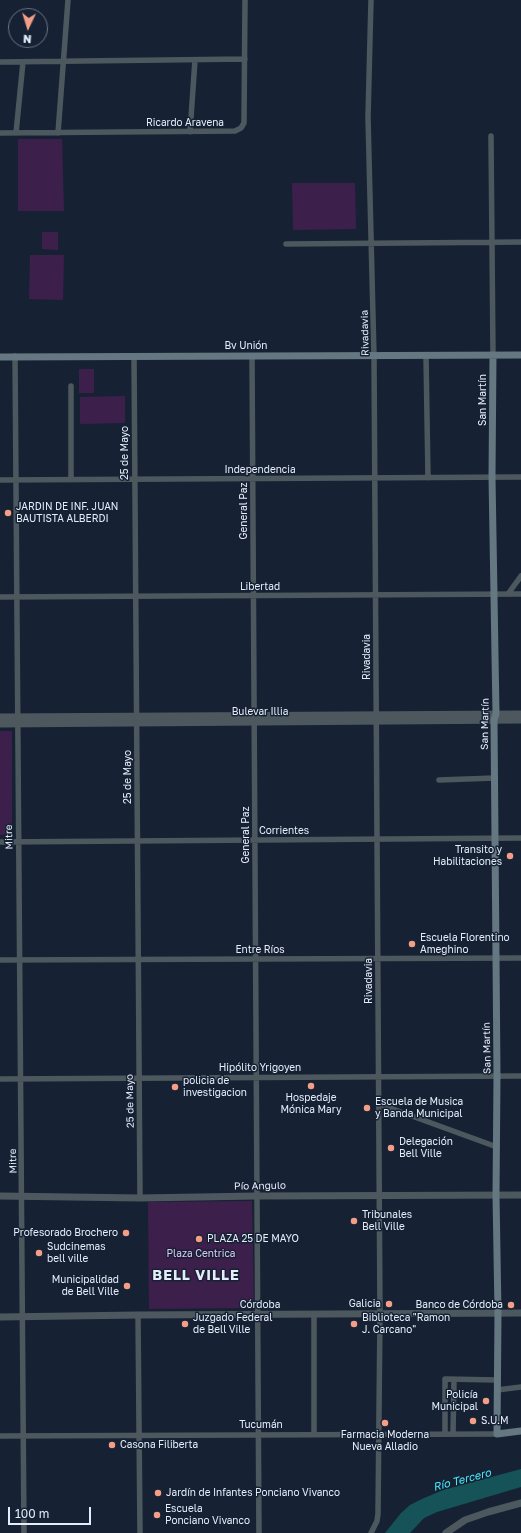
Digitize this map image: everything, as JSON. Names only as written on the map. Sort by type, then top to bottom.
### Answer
[{"type":"main road","name":"San Martín","points":[[493,355],[492,477],[495,594],[495,958],[498,1312],[497,1434]]},
{"type":"main road","name":"Bv Unión","points":[[0,357],[521,355]]},
{"type":"main road","name":"Tucumán","points":[[497,1434],[521,1431]]},
{"type":"street","points":[[58,133],[68,0]]},
{"type":"street","name":"Ricardo Aravena","points":[[0,133],[190,132],[235,131],[241,128],[244,123],[246,0]]},
{"type":"street","name":"Rivadavia","points":[[370,0],[368,117],[374,356],[380,1195],[380,1434],[378,1514],[377,1521],[371,1533]]},
{"type":"street","points":[[0,62],[245,59]]},
{"type":"street","points":[[190,132],[195,60]]},
{"type":"street","points":[[16,133],[23,62]]},
{"type":"street","name":"San Martín","points":[[491,136],[493,355]]},
{"type":"street","points":[[286,244],[521,242]]},
{"type":"street","name":"Mitre","points":[[15,356],[24,1533]]},
{"type":"street","name":"25 de Mayo","points":[[134,356],[140,1198]]},
{"type":"street","name":"General Paz","points":[[252,356],[259,1533]]},
{"type":"street","points":[[426,356],[428,478]]},
{"type":"street","points":[[71,386],[71,479]]},
{"type":"street","name":"Independencia","points":[[0,480],[521,477]]},
{"type":"street","points":[[508,594],[521,576]]},
{"type":"street","name":"Libertad","points":[[0,597],[521,594]]},
{"type":"street","name":"Bulevar Illia","points":[[0,717],[17,720],[136,720],[495,717],[521,714]]},
{"type":"street","name":"Bulevar Illia","points":[[495,717],[521,720]]},
{"type":"street","name":"Bulevar Illia","points":[[0,724],[17,720]]},
{"type":"street","points":[[439,780],[495,778]]},
{"type":"street","name":"Corrientes","points":[[0,842],[521,838]]},
{"type":"street","name":"Entre Ríos","points":[[0,960],[521,958]]},
{"type":"street","name":"Hipólito Yrigoyen","points":[[0,1079],[521,1076]]},
{"type":"street","points":[[379,1104],[497,1147]]},
{"type":"street","name":"Pío Angulo","points":[[0,1196],[140,1198],[521,1195]]},
{"type":"street","name":"Córdoba","points":[[0,1317],[498,1312],[520,1315]]},
{"type":"street","points":[[314,1314],[314,1434]]},
{"type":"street","points":[[138,1315],[140,1533]]},
{"type":"street","points":[[445,1434],[446,1379],[497,1380]]},
{"type":"street","points":[[453,1434],[454,1380]]},
{"type":"street","points":[[497,1390],[521,1387]]},
{"type":"street","name":"Tucumán","points":[[0,1436],[497,1434]]},
{"type":"street","points":[[449,1532],[465,1520],[521,1502]]},
{"type":"green space","points":[[18,139],[62,139],[64,211],[18,211]]},
{"type":"green space","points":[[292,183],[355,183],[356,229],[293,230]]},
{"type":"green space","points":[[42,232],[58,232],[58,250],[42,249]]},
{"type":"green space","points":[[30,255],[64,255],[63,300],[29,299]]},
{"type":"green space","points":[[79,369],[94,369],[94,393],[79,393]]},
{"type":"green space","points":[[125,396],[125,423],[80,424],[80,397]]},
{"type":"green space","points":[[0,731],[12,731],[12,834],[0,835]]},
{"type":"green space","name":"Plaza Centrica","points":[[252,1201],[254,1306],[252,1308],[149,1309],[148,1202]]},
{"type":"shaded area","points":[[521,1469],[521,1487],[437,1512],[424,1518],[410,1533],[385,1533],[401,1513],[410,1505],[422,1499],[443,1490]]},
{"type":"place","name":"JARDIN DE INF. JUAN BAUTISTA ALBERDI","points":[[8,513]]},
{"type":"place","name":"Transito y Habilitaciones","points":[[510,856]]},
{"type":"place","name":"Escuela Florentino Ameghino","points":[[412,944]]},
{"type":"place","name":"Hospedaje Mónica Mary","points":[[311,1086]]},
{"type":"place","name":"policia de investigacion","points":[[175,1087]]},
{"type":"place","name":"Escuela de Musica y Banda Municipal","points":[[367,1108]]},
{"type":"place","name":"Delegación Bell Ville","points":[[391,1148]]},
{"type":"place","name":"Tribunales Bell Ville","points":[[354,1221]]},
{"type":"place","name":"Profesorado Brochero","points":[[126,1233]]},
{"type":"place","name":"PLAZA 25 DE MAYO","points":[[199,1239]]},
{"type":"place","name":"Sudcinemas bell ville","points":[[39,1253]]},
{"type":"place","name":"Municipalidad de Bell Ville","points":[[127,1286]]},
{"type":"place","name":"Galicia","points":[[389,1304]]},
{"type":"place","name":"Banco de Córdoba","points":[[511,1305]]},
{"type":"place","name":"Juzgado Federal de Bell Ville","points":[[185,1324]]},
{"type":"place","name":"Biblioteca \"Ramon J. Carcano\"","points":[[354,1324]]},
{"type":"place","name":"Policía Municipal","points":[[486,1401]]},
{"type":"place","name":"S.U.M","points":[[473,1421]]},
{"type":"place","name":"Farmacia Moderna Nueva Alladio","points":[[385,1423]]},
{"type":"place","name":"Casona Filiberta","points":[[112,1445]]},
{"type":"place","name":"Jardín de Infantes Ponciano Vivanco","points":[[158,1493]]},
{"type":"place","name":"Escuela Ponciano Vivanco","points":[[157,1515]]},
{"type":"district","name":"BELL VILLE","points":[[196,1276]]},
{"type":"water label","name":"Río Tercero","points":[[462,1480]]}]
